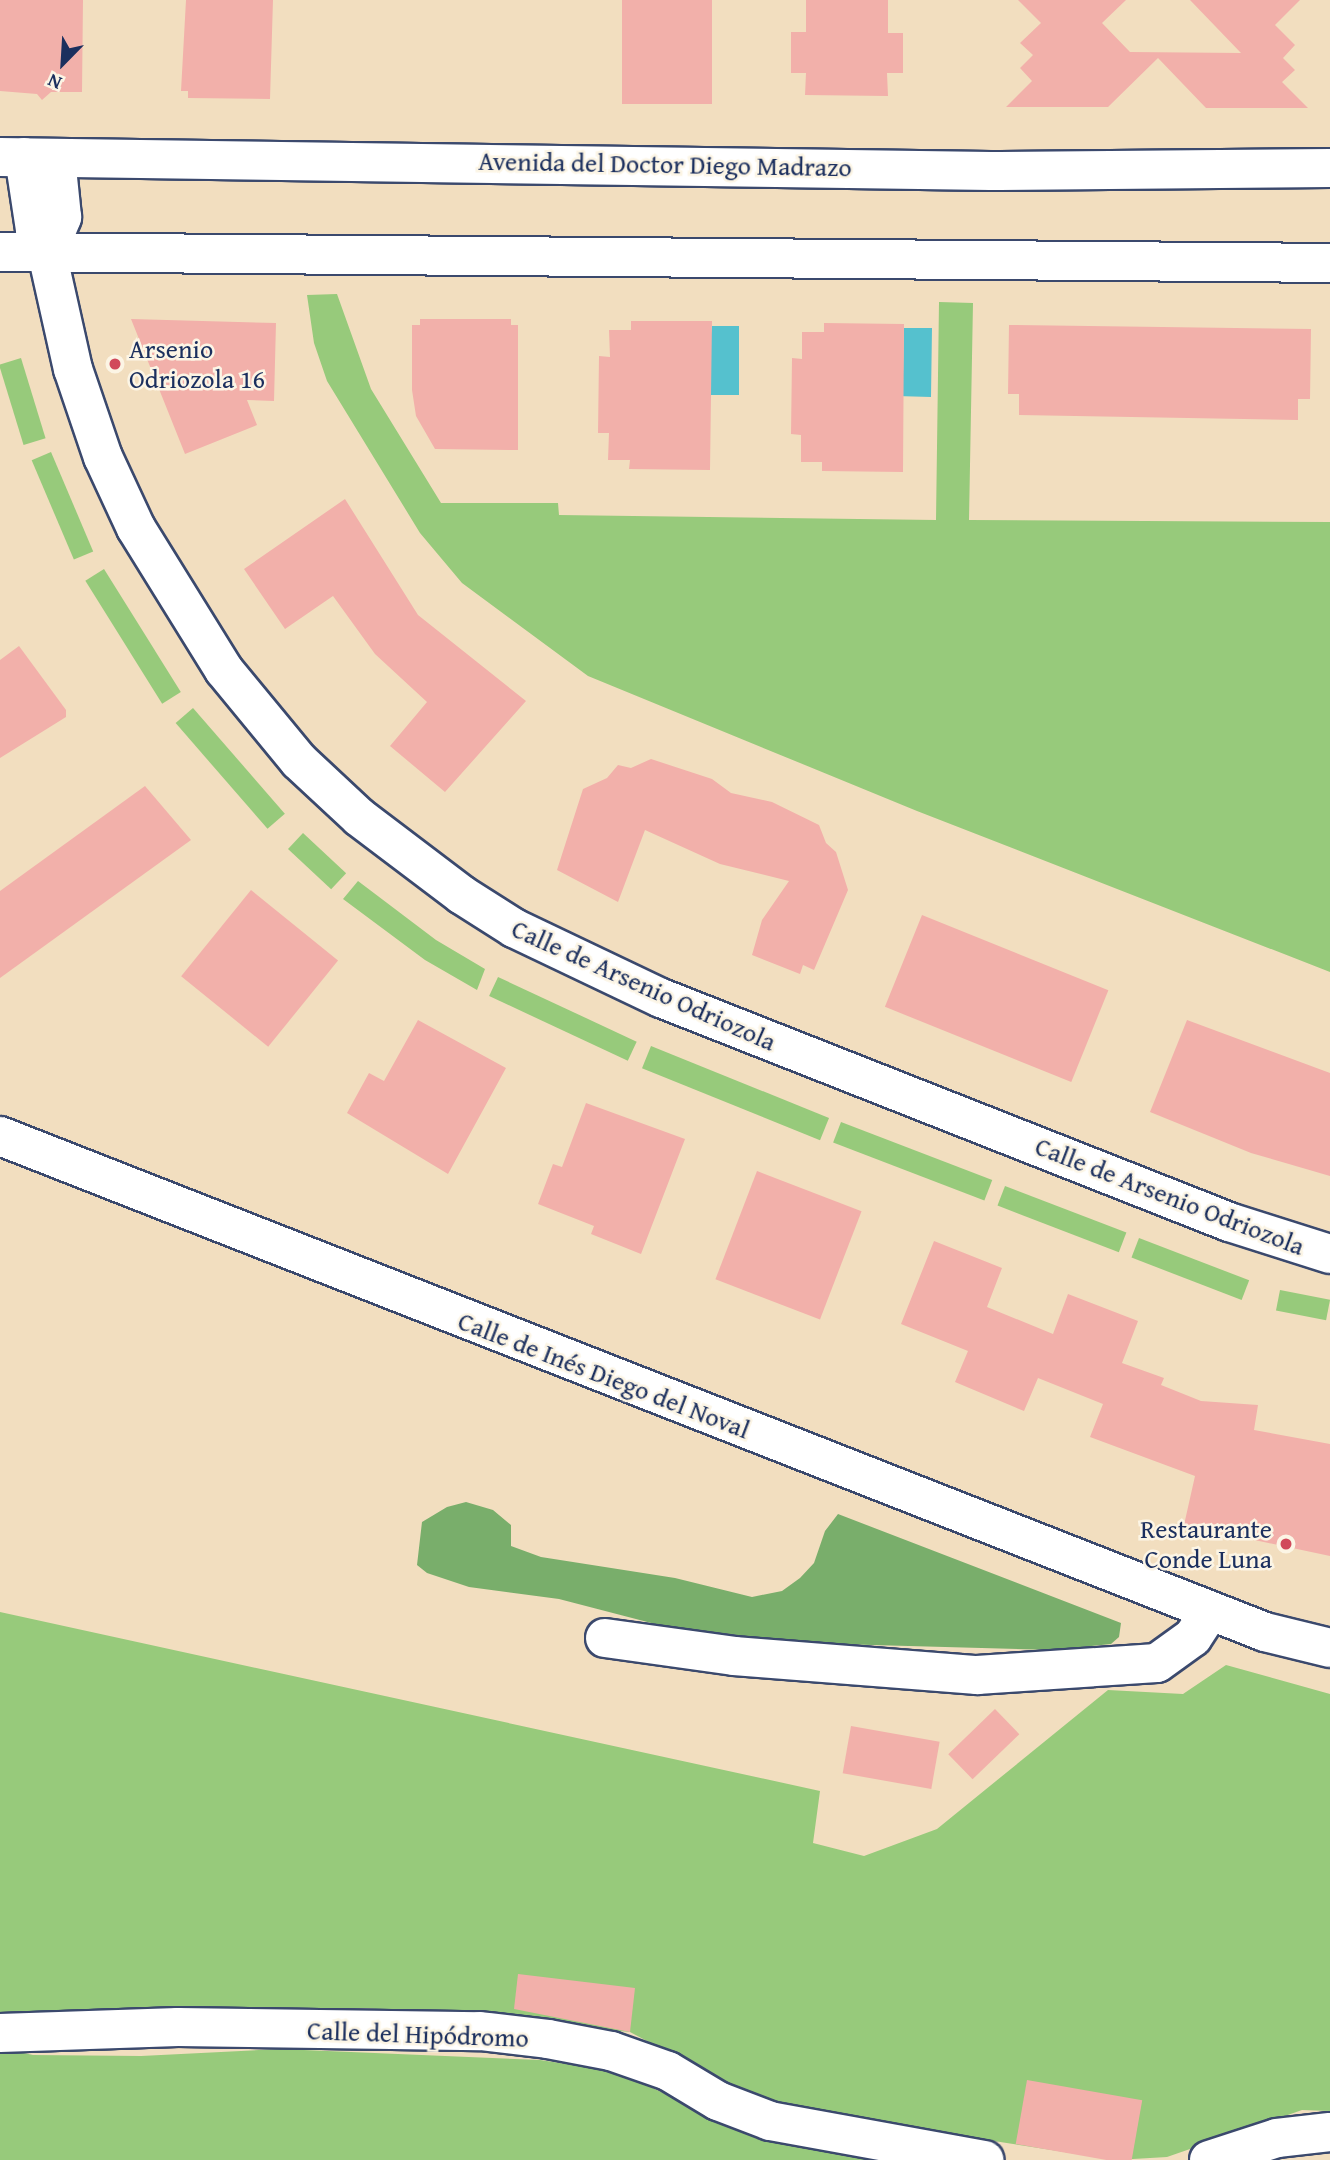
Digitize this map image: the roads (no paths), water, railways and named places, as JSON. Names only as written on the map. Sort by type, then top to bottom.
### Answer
[{"type":"street","name":"Avenida del Doctor Diego Madrazo","points":[[27,158],[991,171],[1330,168]]},
{"type":"street","name":"Calle de Arsenio Odriozola","points":[[27,158],[35,230],[47,253],[69,355],[103,457],[176,598],[223,670],[299,761],[407,856],[514,928],[661,998],[1229,1222],[1330,1254]]},
{"type":"street","points":[[0,252],[1330,263]]},
{"type":"street","name":"Calle de Inés Diego del Noval","points":[[0,1136],[1210,1611],[1265,1632],[1330,1648]]},
{"type":"street","points":[[605,1638],[734,1656],[977,1675],[1157,1663],[1193,1637],[1210,1611]]},
{"type":"street","name":"Calle del Hipódromo","points":[[0,2033],[178,2027],[480,2031],[548,2039],[611,2051],[668,2071],[718,2101],[771,2121],[984,2160]]},
{"type":"street","points":[[1209,2160],[1277,2138],[1330,2132]]},
{"type":"water","points":[[712,326],[739,326],[739,395],[703,395]]},
{"type":"water","points":[[904,328],[932,328],[931,397],[896,396],[903,375]]},
{"type":"place","name":"Arsenio Odriozola 16","points":[[115,364]]},
{"type":"place","name":"Restaurante Conde Luna","points":[[1286,1544]]}]
